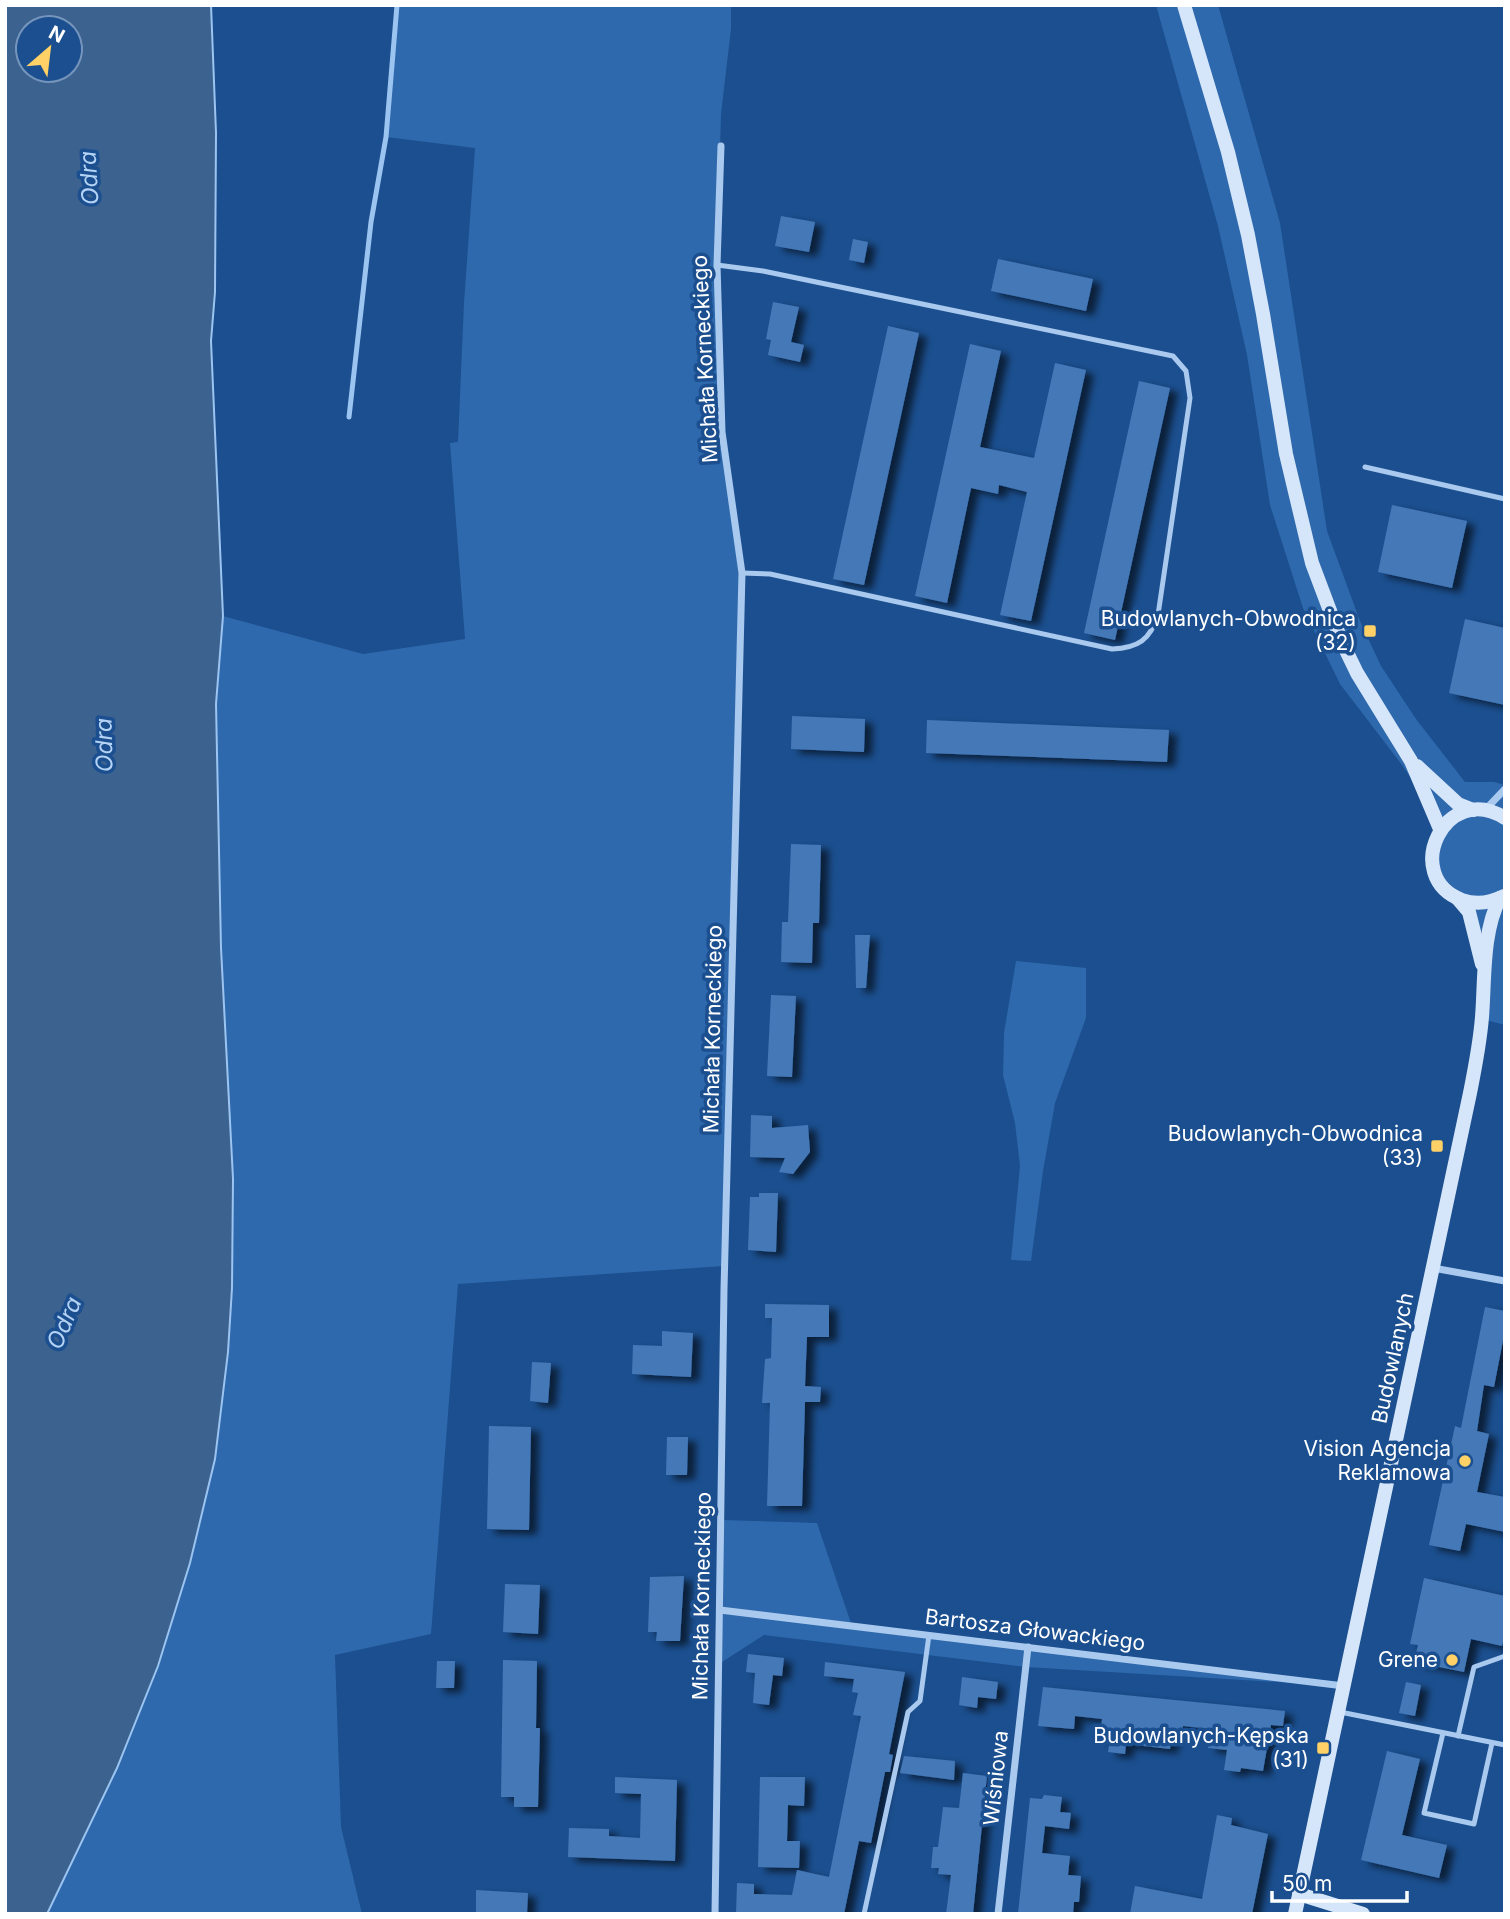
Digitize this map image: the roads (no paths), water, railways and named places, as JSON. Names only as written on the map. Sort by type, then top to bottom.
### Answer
[{"type":"main road","points":[[1184,5],[1228,152],[1248,235],[1264,314],[1286,454],[1312,563],[1341,640],[1357,673],[1411,761],[1440,829],[1461,813],[1479,810]]},
{"type":"main road","points":[[1411,761],[1458,804],[1505,818]]},
{"type":"main road","name":"Budowlanych","points":[[1440,829],[1434,841],[1433,868],[1438,880],[1469,912],[1483,972]]},
{"type":"main road","points":[[1458,898],[1484,903],[1503,897]]},
{"type":"main road","name":"Budowlanych","points":[[1295,1914],[1477,1057],[1482,1019],[1483,972],[1495,908],[1503,897]]},
{"type":"main road","points":[[1299,1894],[1363,1914]]},
{"type":"street","name":"Michała Korneckiego","points":[[715,1914],[724,1289],[742,573],[722,432],[717,265],[721,146]]},
{"type":"street","points":[[1479,810],[1505,789]]},
{"type":"street","points":[[1433,1268],[1505,1281]]},
{"type":"street","name":"Bartosza Głowackiego","points":[[720,1610],[1345,1686]]},
{"type":"street","name":"Wiśniowa","points":[[998,1914],[1028,1647]]},
{"type":"lane","points":[[717,265],[776,274],[1173,356],[1186,371],[1190,397],[1158,615],[1152,632],[1131,648],[1112,649],[770,573],[742,573]]},
{"type":"lane","points":[[1365,467],[1505,499]]},
{"type":"lane","points":[[864,1914],[908,1712],[919,1701],[929,1635]]},
{"type":"lane","points":[[1458,1736],[1474,1667],[1505,1656]]},
{"type":"lane","points":[[1339,1712],[1505,1745]]},
{"type":"lane","points":[[1443,1733],[1424,1813],[1474,1824],[1492,1743]]},
{"type":"water","name":"Odra","points":[[5,5],[211,5],[216,133],[215,292],[211,341],[223,616],[216,704],[221,948],[233,1179],[232,1288],[228,1352],[215,1459],[190,1563],[158,1666],[117,1768],[47,1914],[5,1914]]},
{"type":"waterway","points":[[349,417],[371,222],[386,137],[397,5]]},
{"type":"place","name":"Budowlanych-Obwodnica (32)","points":[[1370,631]]},
{"type":"place","name":"Budowlanych-Obwodnica (33)","points":[[1437,1146]]},
{"type":"place","name":"Vision Agencja Reklamowa","points":[[1465,1461]]},
{"type":"place","name":"Grene","points":[[1452,1660]]},
{"type":"place","name":"Budowlanych-Kępska (31)","points":[[1323,1748]]}]
